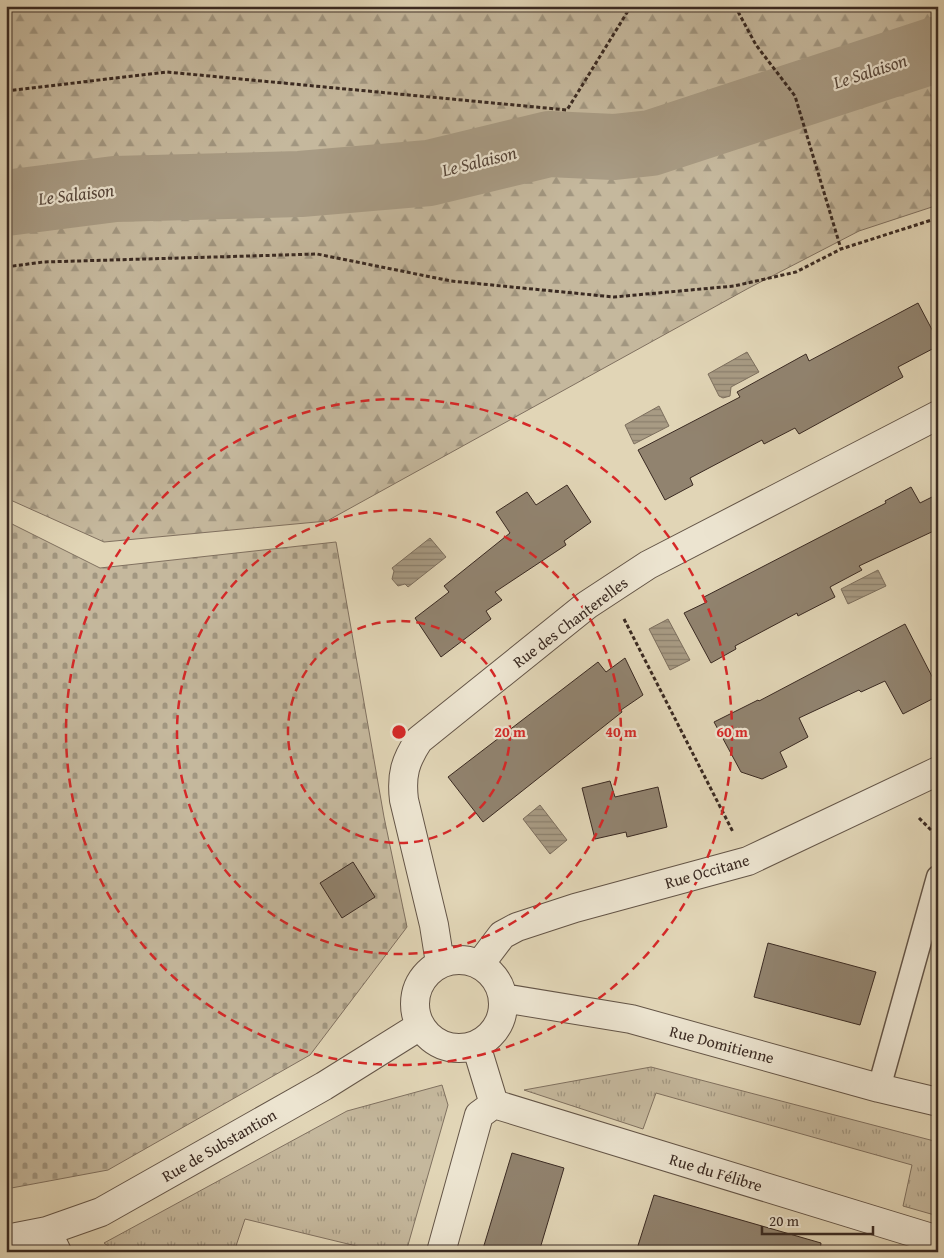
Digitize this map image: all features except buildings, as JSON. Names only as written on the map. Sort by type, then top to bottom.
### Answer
[{"type":"street","name":"Rue des Chanterelles","points":[[440,963],[434,926],[404,800],[402,781],[410,754],[419,740],[587,605],[648,565],[938,415]]},
{"type":"street","name":"Rue Occitane","points":[[480,964],[502,935],[517,927],[575,908],[748,861],[938,771]]},
{"type":"street","points":[[460,959],[480,964],[491,973],[499,985],[503,998],[503,1010],[500,1021],[486,1039],[476,1044],[460,1048],[445,1046],[431,1038],[420,1026],[414,1009],[416,990],[425,974],[440,963],[460,959]]},
{"type":"street","name":"Rue Domitienne","points":[[503,998],[631,1019],[879,1088],[938,1102]]},
{"type":"street","name":"Rue de Substantion","points":[[6,1239],[52,1242],[101,1212],[324,1086],[420,1026]]},
{"type":"street","points":[[441,1252],[479,1115],[494,1104],[476,1044]]},
{"type":"street","name":"Rue du Félibre","points":[[494,1104],[938,1240]]},
{"type":"lane","points":[[879,1088],[938,877]]},
{"type":"path","points":[[6,90],[166,72],[567,110],[631,6]]},
{"type":"path","points":[[735,6],[756,44],[795,96],[841,249]]},
{"type":"path","points":[[6,267],[43,262],[318,254],[451,281],[614,297],[734,286],[796,272],[841,249],[938,218]]},
{"type":"path","points":[[610,591],[748,861]]},
{"type":"green space","points":[[6,6],[938,6],[938,205],[859,231],[747,289],[327,521],[104,542],[6,498]]},
{"type":"green space","points":[[6,521],[100,568],[336,542],[384,817],[407,927],[310,1055],[108,1170],[6,1189]]},
{"type":"green space","points":[[651,1067],[938,1142],[938,1216],[903,1206],[912,1165],[656,1093],[643,1129],[524,1090]]},
{"type":"green space","points":[[442,1085],[448,1105],[406,1252],[381,1252],[245,1219],[234,1252],[116,1252],[104,1243],[347,1111]]},
{"type":"shaded area","points":[[747,352],[759,372],[731,387],[730,396],[723,398],[719,396],[708,374]]},
{"type":"shaded area","points":[[659,406],[669,426],[634,444],[625,425]]},
{"type":"shaded area","points":[[430,538],[446,557],[408,587],[405,584],[398,586],[392,579],[394,571],[392,568]]},
{"type":"shaded area","points":[[878,570],[886,586],[848,604],[841,589]]},
{"type":"shaded area","points":[[668,619],[690,660],[670,670],[649,629]]},
{"type":"shaded area","points":[[540,805],[567,840],[550,854],[523,819]]},
{"type":"waterway","name":"Le Salaison","points":[[6,203],[115,189],[300,184],[429,173],[549,144],[614,147],[651,143],[938,49]]}]
